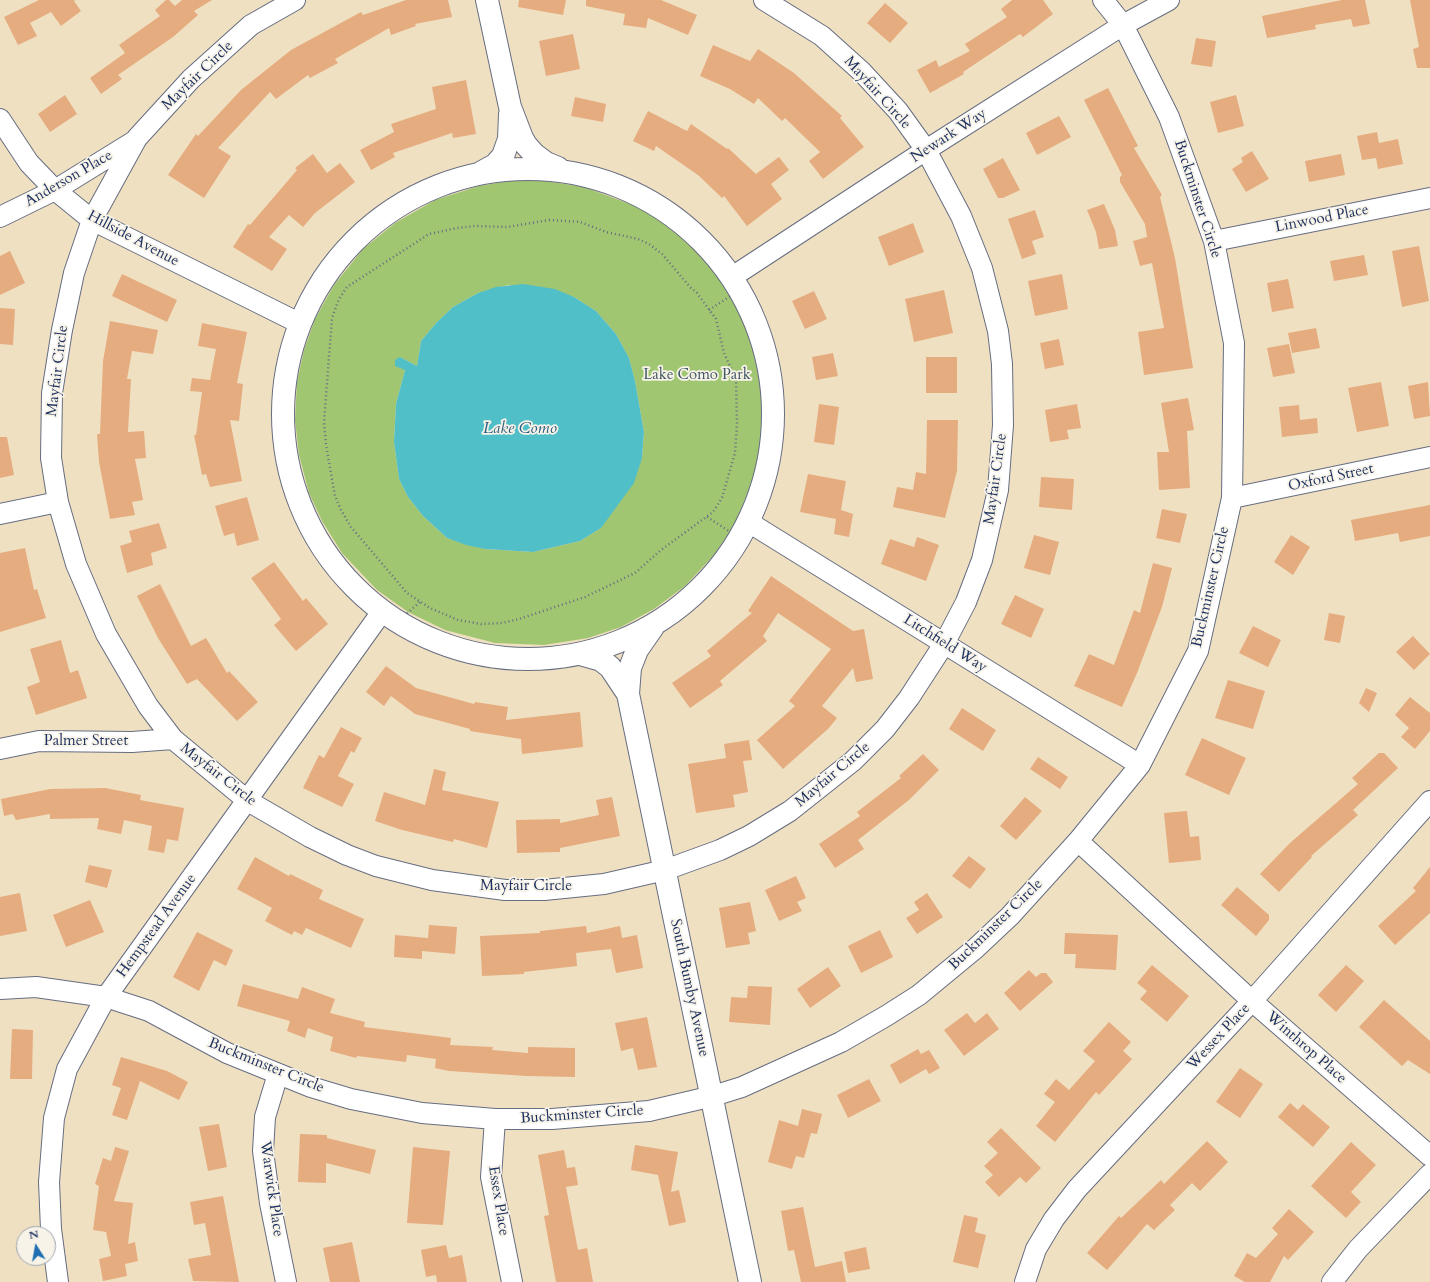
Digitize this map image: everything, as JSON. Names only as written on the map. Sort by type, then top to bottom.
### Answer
[{"type":"street","name":"Mayfair Circle","points":[[295,0],[251,25],[191,79],[138,138],[92,220],[74,273],[62,330],[52,393],[51,458],[58,502],[76,564],[106,634],[148,706],[173,739],[248,800],[310,837],[347,855],[376,866],[432,880],[474,888],[505,890],[544,890],[604,884],[665,870],[694,861],[749,836],[790,811],[853,761],[885,729],[909,698],[944,644],[966,602],[982,560],[998,490],[1003,425],[1002,364],[998,331],[982,268],[961,216],[926,150],[898,111],[862,72],[822,36],[764,0]]},
{"type":"street","points":[[487,0],[510,107],[526,145],[546,163],[564,170],[615,183],[658,204],[700,238],[732,286],[740,290],[762,338],[774,398],[774,432],[768,467],[741,528],[708,580],[681,607],[653,627],[580,654],[535,659],[496,658],[456,649],[399,624],[381,613],[333,562],[317,538],[303,509],[289,472],[283,438],[282,408],[286,358],[297,322],[325,275],[348,248],[373,225],[405,201],[436,185],[482,172],[510,168],[535,167],[564,170]]},
{"type":"street","name":"Buckminster Circle","points":[[0,989],[36,987],[106,997],[149,1011],[227,1053],[278,1074],[311,1087],[358,1100],[422,1114],[495,1119],[552,1119],[605,1116],[649,1111],[713,1096],[742,1087],[841,1042],[919,995],[976,948],[1010,916],[1078,841],[1140,766],[1198,652],[1232,498],[1234,343],[1214,240],[1169,117],[1123,25],[1103,0]]},
{"type":"street","name":"Newark Way","points":[[732,286],[926,150],[1123,25],[1166,0]]},
{"type":"street","points":[[482,172],[495,165],[503,156],[507,148],[509,139],[510,107]]},
{"type":"street","name":"Hillside Avenue","points":[[0,118],[29,163],[55,190],[92,220],[297,322]]},
{"type":"street","name":"Anderson Place","points":[[0,217],[55,190],[138,138]]},
{"type":"street","name":"Linwood Place","points":[[1214,240],[1430,198]]},
{"type":"street","name":"Oxford Street","points":[[1232,498],[1430,457]]},
{"type":"street","points":[[0,514],[58,502]]},
{"type":"street","name":"Litchfield Way","points":[[741,528],[944,644],[1140,766]]},
{"type":"street","name":"Hempstead Avenue","points":[[58,1282],[51,1229],[49,1182],[54,1118],[67,1069],[106,997],[381,613]]},
{"type":"street","name":"South Bumby Avenue","points":[[653,627],[637,650],[630,668],[628,694],[713,1096],[750,1282]]},
{"type":"street","name":"South Bumby Avenue","points":[[580,654],[601,660],[610,667],[628,694]]},
{"type":"street","name":"Palmer Street","points":[[0,749],[39,741],[132,742],[173,739]]},
{"type":"street","name":"Wessex Place","points":[[1025,1282],[1036,1249],[1054,1220],[1077,1189],[1252,1001],[1430,801]]},
{"type":"street","name":"Winthrop Place","points":[[1078,841],[1252,1001],[1430,1156]]},
{"type":"street","name":"Warwick Place","points":[[278,1074],[265,1117],[263,1151],[270,1203],[286,1282]]},
{"type":"street","name":"Essex Place","points":[[495,1119],[491,1177],[512,1282]]},
{"type":"street","points":[[1332,1282],[1358,1249],[1428,1180]]},
{"type":"path","points":[[549,220],[563,220],[580,222],[606,232],[638,239],[649,244],[662,254],[690,287],[697,293],[716,319],[724,353],[736,380],[737,424],[734,453],[722,498],[713,512],[706,517],[661,550],[636,574],[585,597],[519,619],[502,623],[482,624],[458,620],[442,614],[420,602],[407,593],[351,527],[335,496],[326,444],[324,422],[332,318],[339,298],[347,287],[416,241],[440,231],[475,226],[508,227],[549,220]]},
{"type":"path","points":[[709,310],[732,286]]},
{"type":"path","points":[[706,517],[741,528]]},
{"type":"path","points":[[404,616],[420,602]]},
{"type":"green space","name":"Lake Como Park","points":[[516,180],[545,181],[584,187],[638,207],[670,227],[700,253],[724,283],[747,329],[757,362],[763,400],[761,441],[753,480],[734,525],[714,555],[685,586],[654,609],[621,627],[588,638],[544,645],[495,643],[445,630],[408,612],[377,590],[342,553],[322,521],[309,493],[299,455],[295,420],[297,382],[304,350],[315,319],[334,285],[363,249],[395,223],[435,200],[479,186]],"holes":[[[508,285],[574,297],[596,311],[616,334],[629,358],[635,381],[644,432],[642,458],[601,528],[580,541],[533,552],[485,549],[447,538],[423,516],[408,497],[399,479],[394,442],[396,404],[405,370],[400,357],[417,366],[421,341],[436,323],[453,307],[478,293]]]},
{"type":"water","name":"Lake Como","points":[[523,284],[555,289],[574,297],[596,311],[616,334],[629,358],[635,381],[644,432],[642,458],[634,483],[601,528],[580,541],[533,552],[485,549],[466,545],[447,538],[423,516],[408,497],[399,479],[394,442],[396,404],[405,370],[395,366],[395,360],[400,357],[417,366],[421,341],[436,323],[453,307],[478,293],[496,287]]},
{"type":"building","points":[[39,0],[75,0],[74,1],[81,11],[61,26],[51,12],[30,23],[37,36],[18,45],[4,17]]},
{"type":"building","points":[[166,0],[169,0],[175,6],[182,0],[212,0],[194,11],[198,15],[173,37],[118,75],[122,79],[101,94],[90,78],[125,53],[119,45],[160,16],[155,10]]},
{"type":"building","points":[[406,0],[448,0],[452,17],[415,24],[416,26],[391,35],[389,28],[335,59],[338,63],[310,78],[308,75],[276,99],[270,92],[218,148],[231,156],[204,198],[168,175],[196,134],[198,136],[241,90],[291,50],[361,12],[363,15]]},
{"type":"building","points":[[519,0],[566,0],[563,15],[518,7]]},
{"type":"building","points":[[586,0],[661,0],[697,15],[688,35],[648,18],[646,28],[623,25],[625,14],[586,6]]},
{"type":"building","points":[[1012,0],[1043,0],[1053,14],[1023,37],[1020,34],[963,72],[964,74],[930,93],[917,70],[936,60],[939,67],[970,51],[965,44],[1007,17],[1001,9]]},
{"type":"building","points":[[1342,0],[1365,0],[1370,24],[1353,27],[1351,19],[1315,25],[1316,29],[1267,38],[1262,16]]},
{"type":"building","points":[[1410,0],[1430,0],[1430,68],[1417,68],[1413,49],[1419,47]]},
{"type":"building","points":[[885,3],[908,23],[890,43],[867,23]]},
{"type":"building","points":[[573,34],[580,69],[546,76],[539,41]]},
{"type":"building","points":[[1196,38],[1216,41],[1212,67],[1191,64]]},
{"type":"building","points":[[713,45],[750,61],[758,49],[794,73],[842,116],[840,118],[864,147],[823,179],[809,161],[820,152],[785,118],[782,121],[758,98],[754,104],[730,89],[700,76]]},
{"type":"building","points":[[466,80],[476,134],[453,138],[452,133],[393,153],[395,157],[371,170],[360,150],[394,132],[391,124],[436,109],[432,87]]},
{"type":"building","points":[[1108,88],[1138,146],[1134,148],[1162,195],[1160,197],[1175,258],[1193,368],[1144,375],[1138,332],[1164,328],[1152,263],[1140,266],[1133,241],[1147,237],[1145,224],[1120,182],[1120,177],[1122,175],[1084,100]]},
{"type":"building","points":[[65,95],[77,114],[50,132],[38,114]]},
{"type":"building","points":[[1236,95],[1244,126],[1218,133],[1210,102]]},
{"type":"building","points":[[575,97],[606,104],[603,122],[571,116]]},
{"type":"building","points":[[648,111],[687,131],[691,124],[727,149],[728,148],[756,174],[779,157],[789,170],[771,184],[782,199],[747,226],[724,196],[722,198],[698,175],[656,146],[654,151],[633,141]]},
{"type":"building","points":[[1059,116],[1071,137],[1037,155],[1026,133]]},
{"type":"building","points":[[1377,132],[1379,143],[1398,139],[1403,164],[1378,169],[1376,158],[1362,160],[1357,136]]},
{"type":"building","points":[[1252,151],[1269,179],[1246,192],[1232,169],[1243,162],[1241,158]]},
{"type":"building","points":[[313,154],[327,173],[340,163],[355,182],[315,213],[303,227],[289,215],[269,237],[287,249],[272,271],[233,247],[248,224],[250,225],[297,170],[295,168]]},
{"type":"building","points":[[1341,154],[1345,175],[1309,182],[1305,161]]},
{"type":"building","points":[[1003,158],[1020,190],[1003,198],[998,198],[983,169]]},
{"type":"building","points":[[1104,204],[1115,230],[1118,246],[1099,249],[1096,232],[1087,210]]},
{"type":"building","points":[[1035,210],[1044,237],[1032,241],[1036,254],[1022,259],[1008,219]]},
{"type":"building","points":[[913,223],[924,252],[889,266],[878,237]]},
{"type":"building","points":[[1419,246],[1429,301],[1402,307],[1392,251]]},
{"type":"building","points":[[10,251],[25,283],[0,295],[0,256]]},
{"type":"building","points":[[1364,255],[1368,275],[1334,281],[1330,261]]},
{"type":"building","points":[[122,274],[177,300],[167,322],[112,296]]},
{"type":"building","points":[[1062,274],[1068,309],[1035,316],[1028,281]]},
{"type":"building","points":[[1288,279],[1294,308],[1272,312],[1267,283]]},
{"type":"building","points":[[944,290],[953,333],[914,342],[905,299]]},
{"type":"building","points":[[814,291],[827,319],[805,329],[792,301]]},
{"type":"building","points":[[0,308],[15,309],[13,345],[0,344]]},
{"type":"building","points":[[110,321],[158,330],[153,354],[132,351],[127,379],[131,379],[128,432],[144,431],[146,458],[135,459],[143,500],[132,502],[135,515],[110,519],[99,462],[97,434],[100,434],[103,361]]},
{"type":"building","points":[[202,323],[247,332],[237,383],[243,384],[239,421],[230,420],[242,481],[210,487],[206,474],[202,475],[194,435],[196,435],[202,392],[190,391],[192,378],[210,380],[216,349],[198,346]]},
{"type":"building","points":[[1316,328],[1320,348],[1292,353],[1288,333]]},
{"type":"building","points":[[1059,339],[1064,365],[1045,369],[1040,343]]},
{"type":"building","points":[[1289,344],[1295,373],[1273,377],[1267,348]]},
{"type":"building","points":[[833,353],[838,376],[816,380],[812,357]]},
{"type":"building","points":[[926,357],[957,357],[957,393],[926,393]]},
{"type":"building","points":[[1381,382],[1389,426],[1357,432],[1348,388]]},
{"type":"building","points":[[1428,382],[1430,416],[1414,419],[1408,386]]},
{"type":"building","points":[[1188,398],[1194,430],[1187,431],[1190,488],[1159,490],[1157,452],[1169,452],[1161,403]]},
{"type":"building","points":[[819,404],[839,407],[834,445],[814,442]]},
{"type":"building","points":[[1077,404],[1081,428],[1067,430],[1069,439],[1050,442],[1045,410]]},
{"type":"building","points":[[1299,405],[1300,420],[1317,418],[1318,433],[1282,437],[1279,407]]},
{"type":"building","points":[[927,420],[958,420],[957,471],[945,518],[893,507],[897,487],[913,490],[916,472],[926,474]]},
{"type":"building","points":[[0,437],[7,437],[14,475],[0,478]]},
{"type":"building","points":[[808,474],[846,481],[841,510],[853,514],[849,537],[834,534],[836,519],[800,512]]},
{"type":"building","points":[[1041,477],[1074,479],[1072,510],[1039,507]]},
{"type":"building","points":[[247,497],[259,540],[237,546],[234,533],[224,536],[215,506]]},
{"type":"building","points":[[1430,505],[1430,536],[1400,542],[1398,533],[1355,541],[1351,520]]},
{"type":"building","points":[[1162,509],[1187,514],[1180,543],[1156,538]]},
{"type":"building","points":[[159,523],[167,548],[151,553],[153,565],[127,573],[120,546],[132,542],[129,531]]},
{"type":"building","points":[[1034,535],[1059,542],[1050,575],[1024,568]]},
{"type":"building","points":[[1291,535],[1310,547],[1293,575],[1274,562]]},
{"type":"building","points":[[917,537],[939,545],[926,581],[881,564],[890,539],[914,547]]},
{"type":"building","points":[[25,548],[34,590],[37,589],[46,618],[0,632],[0,553]]},
{"type":"building","points":[[274,562],[303,601],[306,598],[328,624],[296,651],[274,625],[281,619],[251,578]]},
{"type":"building","points":[[1153,563],[1172,568],[1162,607],[1137,673],[1122,707],[1074,686],[1089,654],[1114,665],[1134,610],[1140,613]]},
{"type":"building","points":[[771,576],[853,631],[864,629],[873,679],[856,682],[853,668],[822,706],[837,718],[829,728],[783,769],[757,740],[795,706],[789,701],[831,649],[778,613],[763,636],[767,641],[720,681],[723,685],[690,708],[672,683],[711,656],[707,651],[752,613],[748,611]]},
{"type":"building","points":[[160,584],[191,646],[206,638],[227,673],[229,671],[258,702],[237,721],[197,679],[187,684],[158,638],[137,596]]},
{"type":"building","points":[[1015,595],[1044,609],[1031,638],[1001,624]]},
{"type":"building","points":[[1329,613],[1345,616],[1340,643],[1324,640]]},
{"type":"building","points":[[1253,626],[1281,640],[1268,667],[1239,653]]},
{"type":"building","points":[[1413,636],[1430,654],[1414,670],[1396,652]]},
{"type":"building","points":[[61,640],[70,673],[78,670],[87,698],[36,715],[27,687],[40,682],[30,649]]},
{"type":"building","points":[[386,666],[416,688],[474,704],[475,702],[508,707],[506,720],[580,712],[583,747],[522,754],[521,739],[470,731],[470,729],[415,714],[391,696],[384,706],[366,692]]},
{"type":"building","points":[[1228,680],[1265,691],[1253,729],[1215,718]]},
{"type":"building","points":[[1366,688],[1377,693],[1369,712],[1359,703]]},
{"type":"building","points":[[1410,697],[1430,713],[1430,731],[1415,749],[1401,737],[1409,728],[1395,715]]},
{"type":"building","points":[[962,708],[996,730],[983,751],[949,729]]},
{"type":"building","points":[[341,727],[362,738],[354,753],[351,751],[338,776],[354,784],[342,807],[303,788],[319,755],[324,758]]},
{"type":"building","points":[[1202,738],[1246,758],[1229,795],[1185,775]]},
{"type":"building","points":[[749,740],[752,760],[743,761],[748,792],[733,795],[735,807],[696,813],[688,764],[726,758],[724,744]]},
{"type":"building","points":[[1379,753],[1384,753],[1398,768],[1353,810],[1358,815],[1311,856],[1312,857],[1279,892],[1260,874],[1290,843],[1358,784],[1352,778]]},
{"type":"building","points":[[923,754],[939,770],[909,800],[858,840],[864,849],[835,868],[819,844],[860,816],[857,812],[901,778],[899,776]]},
{"type":"building","points":[[1038,757],[1068,777],[1060,789],[1030,769]]},
{"type":"building","points":[[434,769],[446,772],[442,790],[499,802],[487,848],[454,839],[453,842],[402,830],[375,821],[384,792],[425,805]]},
{"type":"building","points":[[105,788],[141,795],[140,800],[184,808],[178,841],[167,839],[164,853],[148,850],[152,826],[124,820],[121,834],[97,829],[99,818],[50,819],[50,814],[16,820],[13,814],[4,816],[1,799],[50,789]]},
{"type":"building","points":[[612,797],[620,836],[560,848],[560,852],[517,853],[516,820],[560,819],[560,823],[599,815],[596,800]]},
{"type":"building","points":[[1025,797],[1042,811],[1016,840],[1000,826]]},
{"type":"building","points":[[1187,811],[1190,837],[1199,836],[1201,860],[1169,863],[1164,813]]},
{"type":"building","points":[[969,856],[986,869],[970,889],[952,876]]},
{"type":"building","points":[[255,857],[289,876],[290,874],[323,890],[319,899],[364,919],[351,948],[306,928],[302,935],[294,931],[292,935],[265,921],[272,908],[237,889]]},
{"type":"building","points":[[89,865],[112,870],[107,888],[85,882]]},
{"type":"building","points":[[1430,867],[1430,913],[1395,945],[1378,926],[1416,891],[1413,888]]},
{"type":"building","points":[[796,876],[806,898],[797,902],[802,911],[779,921],[765,890]]},
{"type":"building","points":[[1237,887],[1269,915],[1269,920],[1256,936],[1221,905]]},
{"type":"building","points":[[20,893],[27,931],[0,936],[0,897]]},
{"type":"building","points":[[927,893],[943,917],[917,934],[906,918],[919,910],[914,902]]},
{"type":"building","points":[[90,900],[104,932],[66,947],[53,915]]},
{"type":"building","points":[[750,902],[756,931],[748,933],[750,944],[726,948],[719,908]]},
{"type":"building","points":[[429,925],[457,927],[455,954],[422,951],[422,959],[394,957],[395,935],[428,938]]},
{"type":"building","points":[[586,926],[587,933],[620,926],[622,938],[637,935],[643,968],[616,973],[611,949],[576,953],[577,966],[524,972],[524,974],[482,976],[480,936],[540,933],[540,931]]},
{"type":"building","points":[[880,930],[893,957],[861,973],[848,946]]},
{"type":"building","points":[[197,932],[233,950],[226,966],[214,960],[199,991],[173,977]]},
{"type":"building","points":[[1065,933],[1118,935],[1116,970],[1075,968],[1076,954],[1064,954]]},
{"type":"building","points":[[1152,965],[1189,996],[1167,1022],[1140,999],[1147,991],[1137,983]]},
{"type":"building","points":[[1346,965],[1364,981],[1336,1012],[1318,995]]},
{"type":"building","points":[[828,967],[841,986],[810,1008],[797,989]]},
{"type":"building","points":[[1029,970],[1036,977],[1041,973],[1046,973],[1053,982],[1020,1011],[1004,993]]},
{"type":"building","points":[[243,984],[298,999],[302,987],[335,999],[330,1013],[365,1022],[364,1027],[451,1038],[450,1045],[493,1047],[492,1050],[528,1053],[528,1047],[575,1048],[575,1077],[527,1076],[449,1071],[435,1068],[436,1059],[407,1055],[406,1062],[357,1056],[356,1058],[330,1051],[333,1037],[308,1028],[305,1038],[287,1031],[290,1021],[237,1006]]},
{"type":"building","points":[[748,986],[772,987],[770,1025],[729,1022],[731,997],[747,998]]},
{"type":"building","points":[[1384,1000],[1430,1041],[1430,1074],[1408,1060],[1402,1066],[1359,1027]]},
{"type":"building","points":[[967,1013],[975,1023],[987,1013],[999,1029],[964,1056],[944,1030]]},
{"type":"building","points":[[647,1017],[657,1067],[638,1070],[633,1048],[621,1051],[615,1023]]},
{"type":"building","points":[[1109,1022],[1131,1042],[1123,1051],[1132,1059],[1099,1095],[1096,1092],[1055,1142],[1036,1126],[1055,1102],[1044,1094],[1056,1079],[1069,1090],[1095,1061],[1083,1051]]},
{"type":"building","points":[[12,1029],[33,1030],[32,1079],[10,1079]]},
{"type":"building","points":[[918,1049],[921,1054],[929,1050],[940,1068],[929,1074],[926,1069],[900,1084],[890,1065]]},
{"type":"building","points":[[121,1057],[167,1071],[188,1082],[179,1100],[140,1081],[127,1120],[112,1115],[121,1088],[112,1085]]},
{"type":"building","points":[[1240,1068],[1263,1084],[1240,1118],[1216,1102]]},
{"type":"building","points":[[869,1079],[881,1101],[848,1118],[837,1095]]},
{"type":"building","points":[[1290,1103],[1298,1110],[1303,1104],[1330,1127],[1313,1147],[1278,1117]]},
{"type":"building","points":[[802,1109],[822,1114],[817,1134],[811,1133],[804,1158],[796,1156],[792,1169],[768,1162],[779,1120],[798,1126]]},
{"type":"building","points":[[219,1124],[227,1167],[208,1171],[199,1127]]},
{"type":"building","points":[[1001,1128],[1041,1168],[1026,1183],[1020,1177],[999,1197],[985,1182],[993,1175],[984,1166],[998,1153],[987,1142]]},
{"type":"building","points":[[300,1134],[327,1135],[327,1138],[376,1150],[370,1174],[326,1163],[326,1183],[298,1182]]},
{"type":"building","points":[[1207,1141],[1228,1162],[1200,1191],[1192,1183],[1170,1205],[1175,1210],[1154,1230],[1147,1224],[1107,1270],[1087,1253],[1119,1216],[1121,1218],[1161,1180],[1164,1184]]},
{"type":"building","points":[[1351,1142],[1376,1165],[1351,1192],[1361,1202],[1346,1218],[1311,1186]]},
{"type":"building","points":[[635,1145],[678,1152],[671,1192],[679,1190],[686,1222],[669,1226],[658,1175],[631,1170]]},
{"type":"building","points":[[115,1147],[129,1151],[114,1201],[133,1203],[128,1244],[135,1242],[138,1261],[125,1264],[127,1276],[103,1281],[99,1259],[111,1256],[106,1232],[93,1230],[99,1186],[95,1184],[103,1158],[111,1161]]},
{"type":"building","points":[[413,1147],[450,1151],[443,1225],[407,1223]]},
{"type":"building","points":[[564,1150],[567,1168],[575,1167],[578,1185],[566,1187],[578,1250],[587,1248],[593,1282],[556,1282],[544,1216],[549,1215],[538,1155]]},
{"type":"building","points":[[223,1196],[239,1282],[193,1281],[188,1259],[211,1255],[205,1223],[194,1225],[190,1202]]},
{"type":"building","points":[[803,1207],[815,1267],[842,1261],[846,1282],[801,1282],[794,1250],[788,1251],[781,1211]]},
{"type":"building","points":[[1289,1209],[1314,1232],[1288,1260],[1284,1256],[1270,1282],[1245,1282],[1234,1276],[1247,1253],[1256,1258],[1278,1234],[1272,1228]]},
{"type":"building","points":[[964,1215],[978,1218],[975,1232],[986,1235],[978,1268],[953,1262]]},
{"type":"building","points":[[352,1242],[360,1282],[330,1282],[323,1248]]},
{"type":"building","points":[[446,1245],[449,1258],[462,1255],[467,1282],[437,1282],[436,1275],[426,1277],[421,1250]]},
{"type":"building","points":[[866,1247],[870,1269],[848,1273],[844,1252]]}]
